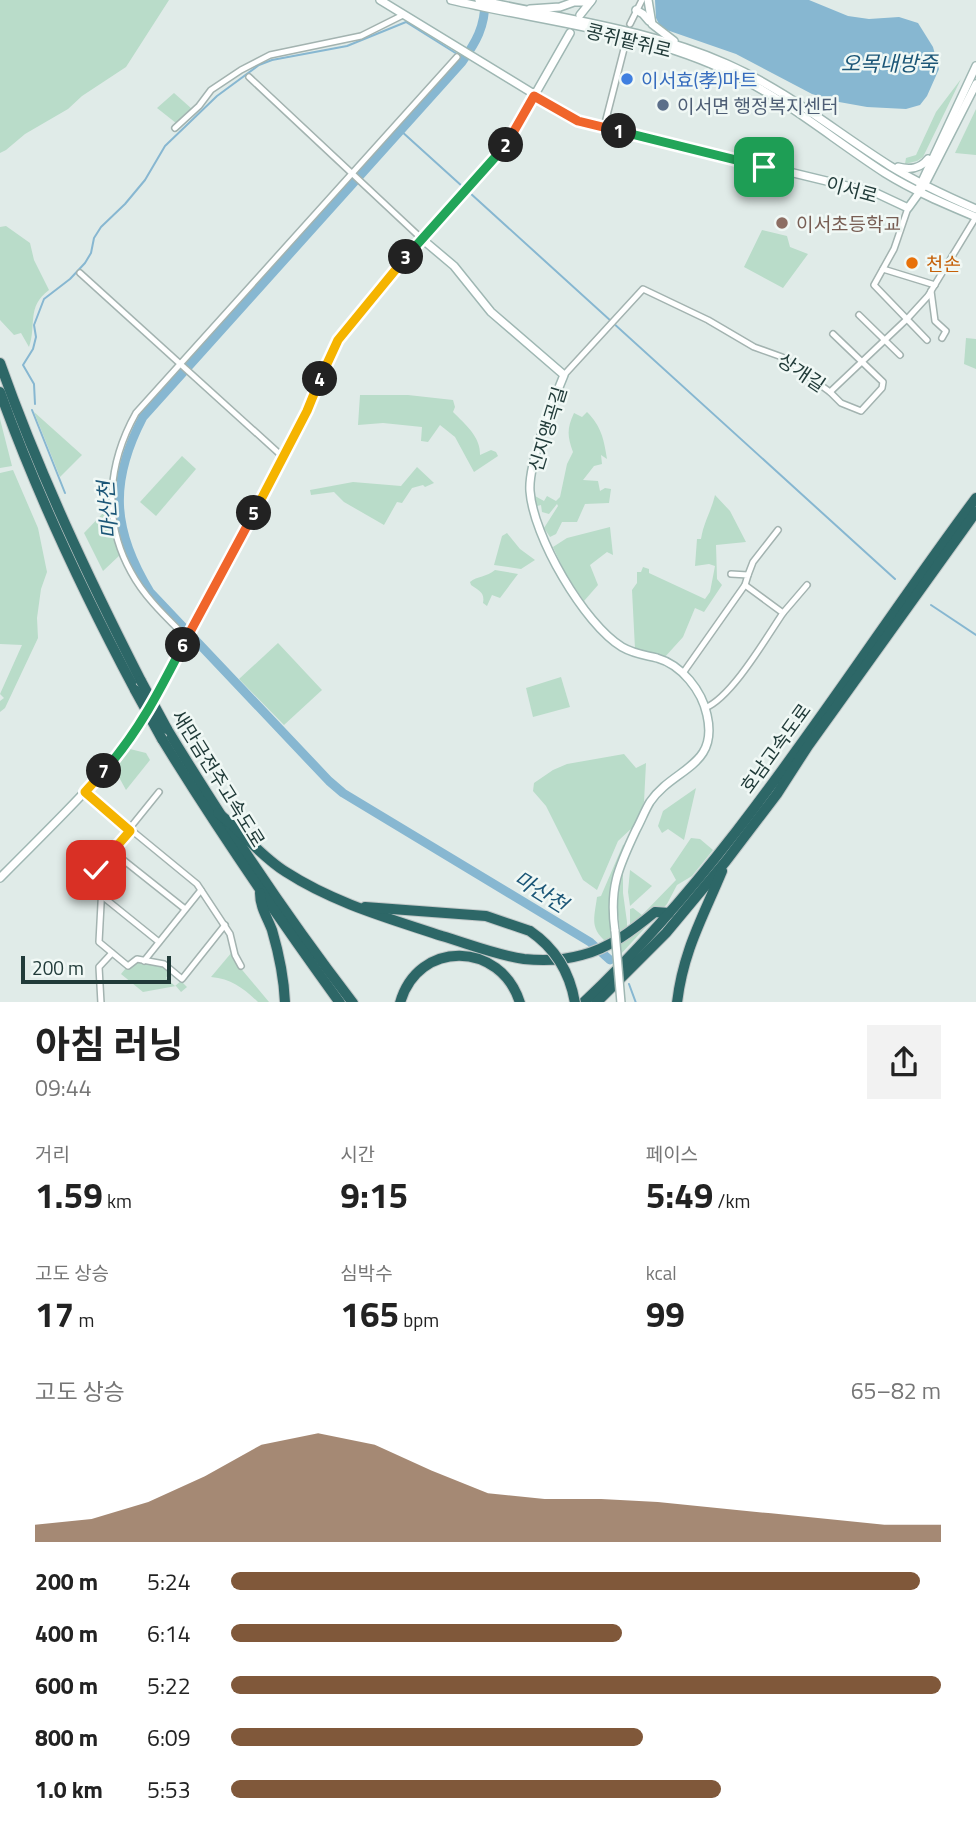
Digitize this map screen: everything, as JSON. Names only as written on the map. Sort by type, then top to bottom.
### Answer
[{"type":"highway","name":"새만금전주고속도로","points":[[0,363],[43,478],[162,739],[218,830],[339,1002]]},
{"type":"highway","name":"새만금전주고속도로","points":[[0,392],[32,477],[102,627],[218,813],[277,900],[352,1002]]},
{"type":"highway","name":"호남고속도로","points":[[584,1002],[662,929],[669,913],[736,831],[976,498]]},
{"type":"highway","name":"호남고속도로","points":[[599,1000],[726,861],[777,794],[822,726],[976,512]]},
{"type":"highway","points":[[218,813],[283,871],[324,895],[503,955],[544,960],[583,955],[604,947],[619,934],[655,912],[669,913]]},
{"type":"highway","points":[[677,1002],[682,970],[699,920],[726,861]]},
{"type":"highway","points":[[260,892],[260,904],[269,923],[281,963],[285,1002]]},
{"type":"highway","points":[[352,906],[472,914],[500,920],[530,931],[545,943],[560,962],[570,983],[575,1002]]},
{"type":"highway","points":[[400,1002],[407,986],[427,965],[442,958],[461,956],[483,960],[503,973],[515,989],[520,1002]]},
{"type":"street","name":"이서로","points":[[380,0],[461,55],[474,59],[578,121],[876,193],[908,208]]},
{"type":"street","name":"콩쥐팥쥐로","points":[[451,0],[497,7],[637,40],[674,50],[729,72],[781,99],[864,158],[976,217]]},
{"type":"street","points":[[526,10],[591,1]]},
{"type":"street","points":[[580,15],[591,1]]},
{"type":"street","points":[[630,24],[640,3]]},
{"type":"street","points":[[640,3],[652,24]]},
{"type":"street","points":[[640,3],[643,14],[652,24],[677,44]]},
{"type":"street","name":"콩쥐팥쥐로","points":[[497,7],[526,10],[639,33],[677,44],[728,64],[767,84],[921,187],[975,208]]},
{"type":"street","points":[[175,128],[199,106],[211,90],[270,55],[361,36],[403,15]]},
{"type":"street","points":[[0,877],[85,792],[121,752],[143,722],[307,411],[338,340],[422,239],[505,147],[570,33]]},
{"type":"street","points":[[604,127],[625,45]]},
{"type":"street","points":[[187,637],[149,598],[131,572],[114,523],[111,503],[114,464],[129,426],[136,413],[181,367],[461,55]]},
{"type":"street","points":[[927,340],[874,285],[894,249],[908,208],[931,172],[971,88],[976,66]]},
{"type":"street","points":[[249,77],[422,239]]},
{"type":"street","points":[[921,187],[931,160],[971,88]]},
{"type":"street","points":[[890,165],[909,169],[920,167],[929,158],[931,160]]},
{"type":"street","points":[[931,172],[932,182],[936,187],[971,202],[975,208]]},
{"type":"street","name":"상개길","points":[[643,289],[708,320],[754,347],[782,357],[830,392],[907,319],[933,288],[976,217]]},
{"type":"street","name":"신지앵곡길","points":[[422,239],[454,266],[491,312],[564,375]]},
{"type":"street","points":[[883,269],[933,288],[936,321],[946,331],[942,338]]},
{"type":"street","points":[[80,273],[283,457]]},
{"type":"street","name":"신지앵곡길","points":[[621,1002],[619,934],[614,891],[618,867],[650,802],[704,753],[709,733],[705,708],[694,685],[683,673],[660,659],[633,654],[612,641],[581,605],[563,577],[538,521],[529,489],[549,410],[564,375],[643,289]]},
{"type":"street","points":[[859,315],[900,355]]},
{"type":"street","points":[[830,392],[841,403],[861,411],[882,388],[883,382],[833,334]]},
{"type":"street","points":[[683,673],[745,585],[758,554],[778,530]]},
{"type":"street","points":[[731,574],[748,575]]},
{"type":"street","points":[[745,585],[783,613]]},
{"type":"street","points":[[705,708],[715,704],[734,682],[783,613],[807,585]]},
{"type":"street","points":[[85,792],[197,884],[230,934],[235,956],[241,965]]},
{"type":"street","points":[[159,792],[96,870],[102,885],[99,942],[128,966],[137,959],[164,964],[182,979],[225,925]]},
{"type":"street","points":[[112,851],[185,909]]},
{"type":"street","points":[[144,961],[201,890]]},
{"type":"street","points":[[102,896],[159,942]]},
{"type":"street","points":[[101,1002],[99,967],[112,953]]},
{"type":"green space","points":[[0,0],[169,0],[126,67],[0,153]]},
{"type":"green space","points":[[961,79],[923,157],[905,164],[906,158],[916,155],[936,112]]},
{"type":"green space","points":[[174,93],[192,109],[176,123],[157,108]]},
{"type":"green space","points":[[976,109],[976,155],[955,153]]},
{"type":"green space","points":[[6,226],[30,243],[34,260],[49,290],[37,303],[29,347],[21,333],[14,335],[0,320],[0,227]]},
{"type":"green space","points":[[762,230],[787,236],[790,247],[808,254],[783,288],[744,267]]},
{"type":"green space","points":[[966,338],[976,339],[976,369],[964,364]]},
{"type":"green space","points":[[360,395],[408,395],[453,400],[453,412],[475,437],[480,455],[491,450],[498,456],[474,472],[455,437],[440,425],[428,442],[421,441],[422,427],[383,423],[358,425]]},
{"type":"green space","points":[[34,412],[82,455],[60,477]]},
{"type":"green space","points":[[587,412],[601,433],[607,459],[601,455],[602,464],[594,466],[583,480],[598,481],[600,491],[611,489],[609,503],[585,504],[577,522],[562,522],[556,534],[550,537],[544,528],[558,506],[557,504],[549,514],[542,512],[541,505],[537,506],[535,496],[544,501],[547,496],[556,501],[560,497],[567,464],[573,452],[569,437],[570,423],[574,413],[582,417]]},
{"type":"green space","points":[[0,419],[12,466],[0,468]]},
{"type":"green space","points":[[182,456],[196,469],[156,516],[140,502]]},
{"type":"green space","points":[[417,467],[434,483],[412,488],[402,503],[397,502],[384,525],[344,502],[334,492],[311,495],[310,490],[353,482],[401,486]]},
{"type":"green space","points":[[13,470],[38,528],[47,572],[41,589],[37,618],[38,638],[5,708],[0,712],[0,701],[4,698],[0,694],[22,645],[0,644],[0,473]]},
{"type":"green space","points":[[715,495],[730,511],[746,542],[716,545],[717,579],[722,585],[704,612],[695,608],[683,637],[664,658],[635,649],[632,590],[637,583],[637,572],[641,572],[643,567],[649,569],[649,573],[705,599],[710,592],[715,566],[695,566],[697,539],[701,539]]},
{"type":"green space","points":[[108,508],[121,554],[103,571],[84,533]]},
{"type":"green space","points":[[610,527],[613,555],[607,552],[590,565],[598,585],[584,601],[565,573],[553,547],[567,538]]},
{"type":"green space","points":[[507,533],[520,549],[535,560],[521,569],[494,565],[502,536]]},
{"type":"green space","points":[[495,570],[518,574],[500,598],[492,595],[487,606],[483,603],[482,594],[470,582]]},
{"type":"green space","points":[[278,643],[322,690],[284,725],[239,679]]},
{"type":"green space","points":[[561,677],[570,707],[533,717],[526,688]]},
{"type":"green space","points":[[130,749],[146,753],[150,760],[126,790],[115,770]]},
{"type":"green space","points":[[624,754],[636,768],[646,763],[644,802],[634,826],[618,841],[597,890],[583,880],[546,806],[533,791],[534,783],[567,764]]},
{"type":"green space","points":[[696,788],[684,840],[668,829],[662,833],[658,826],[663,811]]},
{"type":"green space","points":[[691,838],[700,839],[713,850],[692,876],[677,885],[667,904],[620,955],[620,944],[630,931],[630,909],[633,908],[642,915],[676,880],[670,869]]},
{"type":"green space","points":[[625,844],[612,882],[610,945],[594,924],[597,897],[601,896]]},
{"type":"green space","points":[[623,867],[627,929],[621,936],[616,900]]},
{"type":"green space","points":[[630,870],[652,886],[630,906],[628,892]]},
{"type":"green space","points":[[232,952],[238,965],[269,1002],[258,1002],[237,985],[211,977]]},
{"type":"green space","points":[[138,962],[164,967],[170,972],[166,978],[175,986],[181,981],[187,987],[181,992],[176,986],[143,992],[121,974]]},
{"type":"water","name":"오목내방죽","points":[[655,0],[809,0],[848,16],[869,19],[899,17],[918,23],[933,47],[939,69],[920,105],[906,109],[839,102],[812,94],[736,54],[661,28],[656,18]]},
{"type":"waterway","name":"마산천","points":[[485,1],[479,34],[462,62],[143,417],[124,463],[119,506],[128,548],[150,592],[329,781],[343,793],[590,942],[610,960]]},
{"type":"waterway","points":[[35,404],[34,384],[23,365],[33,349],[36,337],[34,325],[44,299],[70,279],[85,263],[101,227],[145,180],[165,146],[217,96],[259,65],[272,60],[347,46],[406,22],[465,59]]},
{"type":"waterway","points":[[400,130],[463,187]]},
{"type":"waterway","points":[[470,193],[895,579]]},
{"type":"waterway","points":[[32,410],[65,493]]},
{"type":"waterway","points":[[931,605],[976,635]]},
{"type":"waterway","name":"마산천","points":[[629,984],[636,1002]]},
{"type":"place","name":"이서효(孝)마트","points":[[627,79]]},
{"type":"place","name":"이서면 행정복지센터","points":[[663,105]]},
{"type":"place","name":"이서초등학교","points":[[782,223]]},
{"type":"place","name":"천손","points":[[912,263]]},
{"type":"route","points":[[96,870],[130,831],[85,792],[121,752],[143,722],[307,411],[338,340],[394,271],[505,147],[534,96],[578,121],[764,167]]}]
